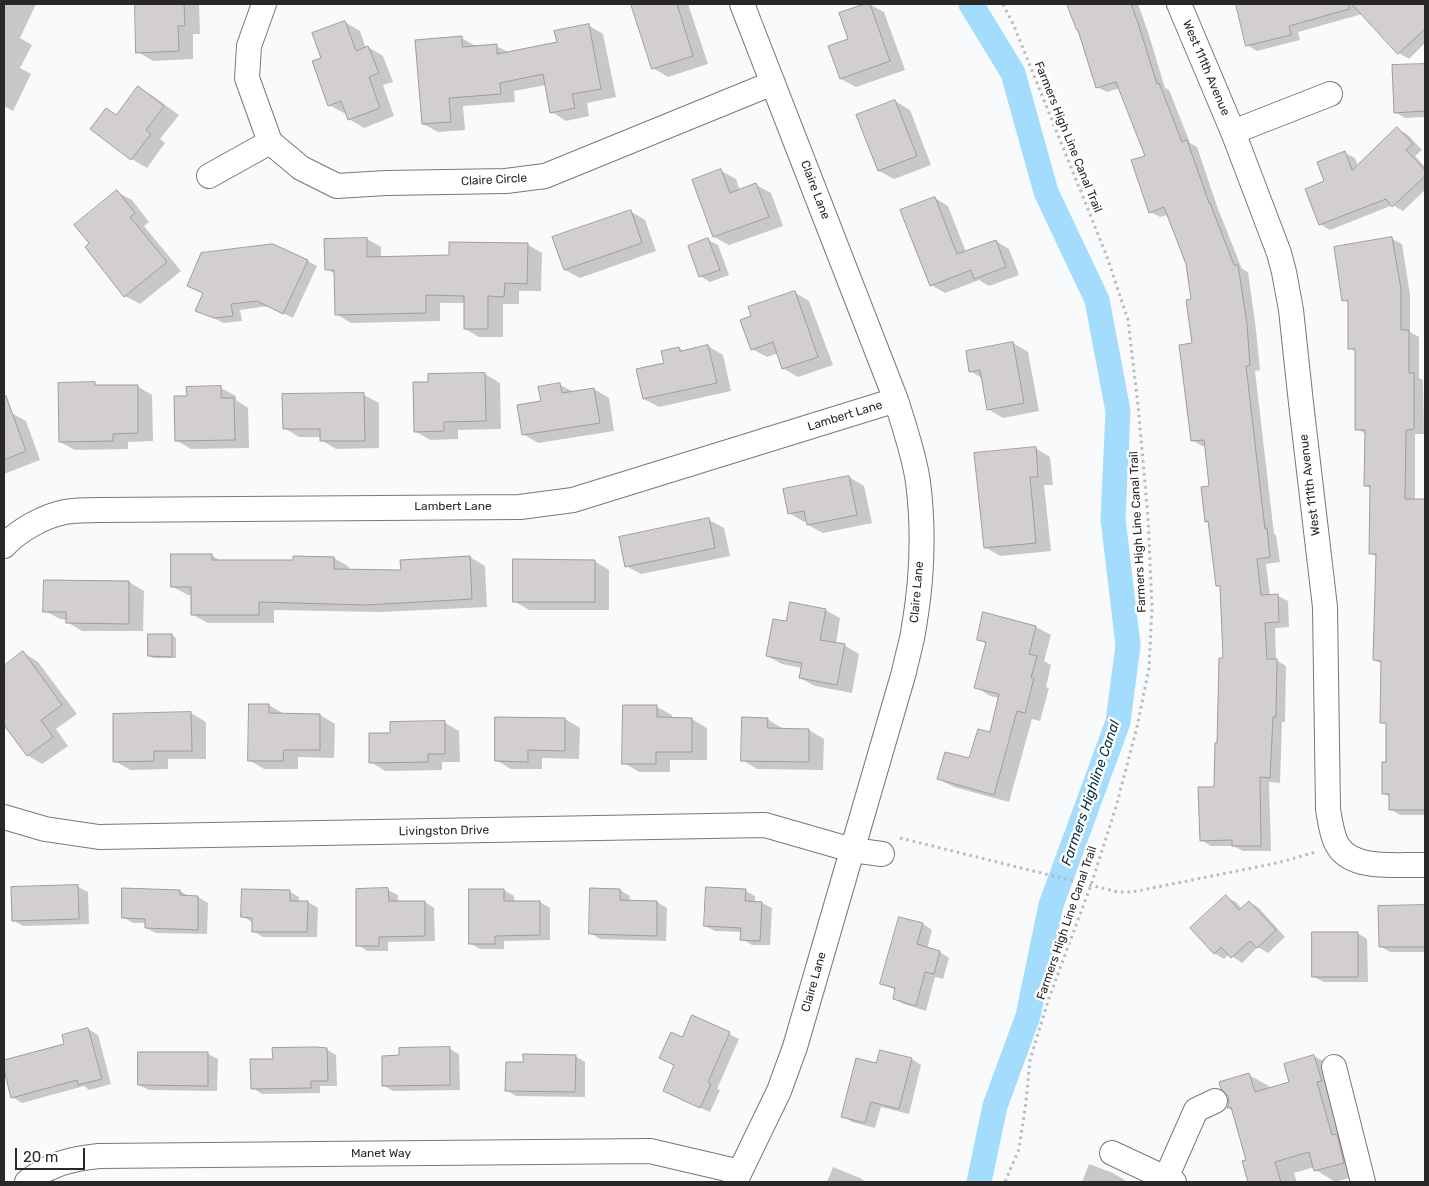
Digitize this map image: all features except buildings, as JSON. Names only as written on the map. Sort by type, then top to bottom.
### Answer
[{"type":"street","points":[[209,176],[270,142],[247,78],[249,46],[264,4]]},
{"type":"street","name":"Claire Lane","points":[[737,1177],[779,1091],[788,1065],[904,672],[914,629],[919,588],[921,522],[918,480],[896,400],[742,4]]},
{"type":"street","name":"West 111th Avenue","points":[[1179,4],[1233,132],[1279,253],[1292,310],[1325,607],[1328,809],[1338,846]]},
{"type":"street","name":"Claire Circle","points":[[270,142],[301,168],[337,186],[506,181],[545,176],[773,83]]},
{"type":"street","name":"West 111th Avenue","points":[[1233,132],[1330,94]]},
{"type":"street","name":"Lambert Lane","points":[[4,546],[8,541],[34,524],[47,517],[65,512],[100,510],[520,507],[573,500],[896,400]]},
{"type":"street","name":"Livingston Drive","points":[[4,817],[45,829],[99,837],[765,824],[852,850],[882,854]]},
{"type":"street","points":[[1338,846],[1357,861],[1368,864],[1425,865]]},
{"type":"street","points":[[1334,1067],[1363,1182]]},
{"type":"street","points":[[1112,1153],[1170,1180],[1196,1110],[1215,1101]]},
{"type":"street","name":"Manet Way","points":[[27,1182],[42,1170],[56,1164],[76,1158],[99,1156],[650,1152],[737,1177]]},
{"type":"path","name":"Farmers High Line Canal Trail","points":[[1003,4],[1014,26],[1106,254],[1128,320],[1148,517],[1152,607],[1148,668],[1137,727],[1119,798],[1091,884],[1049,998],[1030,1060],[1019,1149],[1005,1182]]},
{"type":"path","points":[[882,854],[899,838],[1118,892],[1132,892],[1277,863],[1338,846]]},
{"type":"waterway","name":"Farmers Highline Canal","points":[[971,4],[1013,73],[1046,192],[1097,300],[1118,411],[1113,519],[1128,645],[1118,722],[1051,905],[1028,1016],[995,1106],[979,1182]]}]
